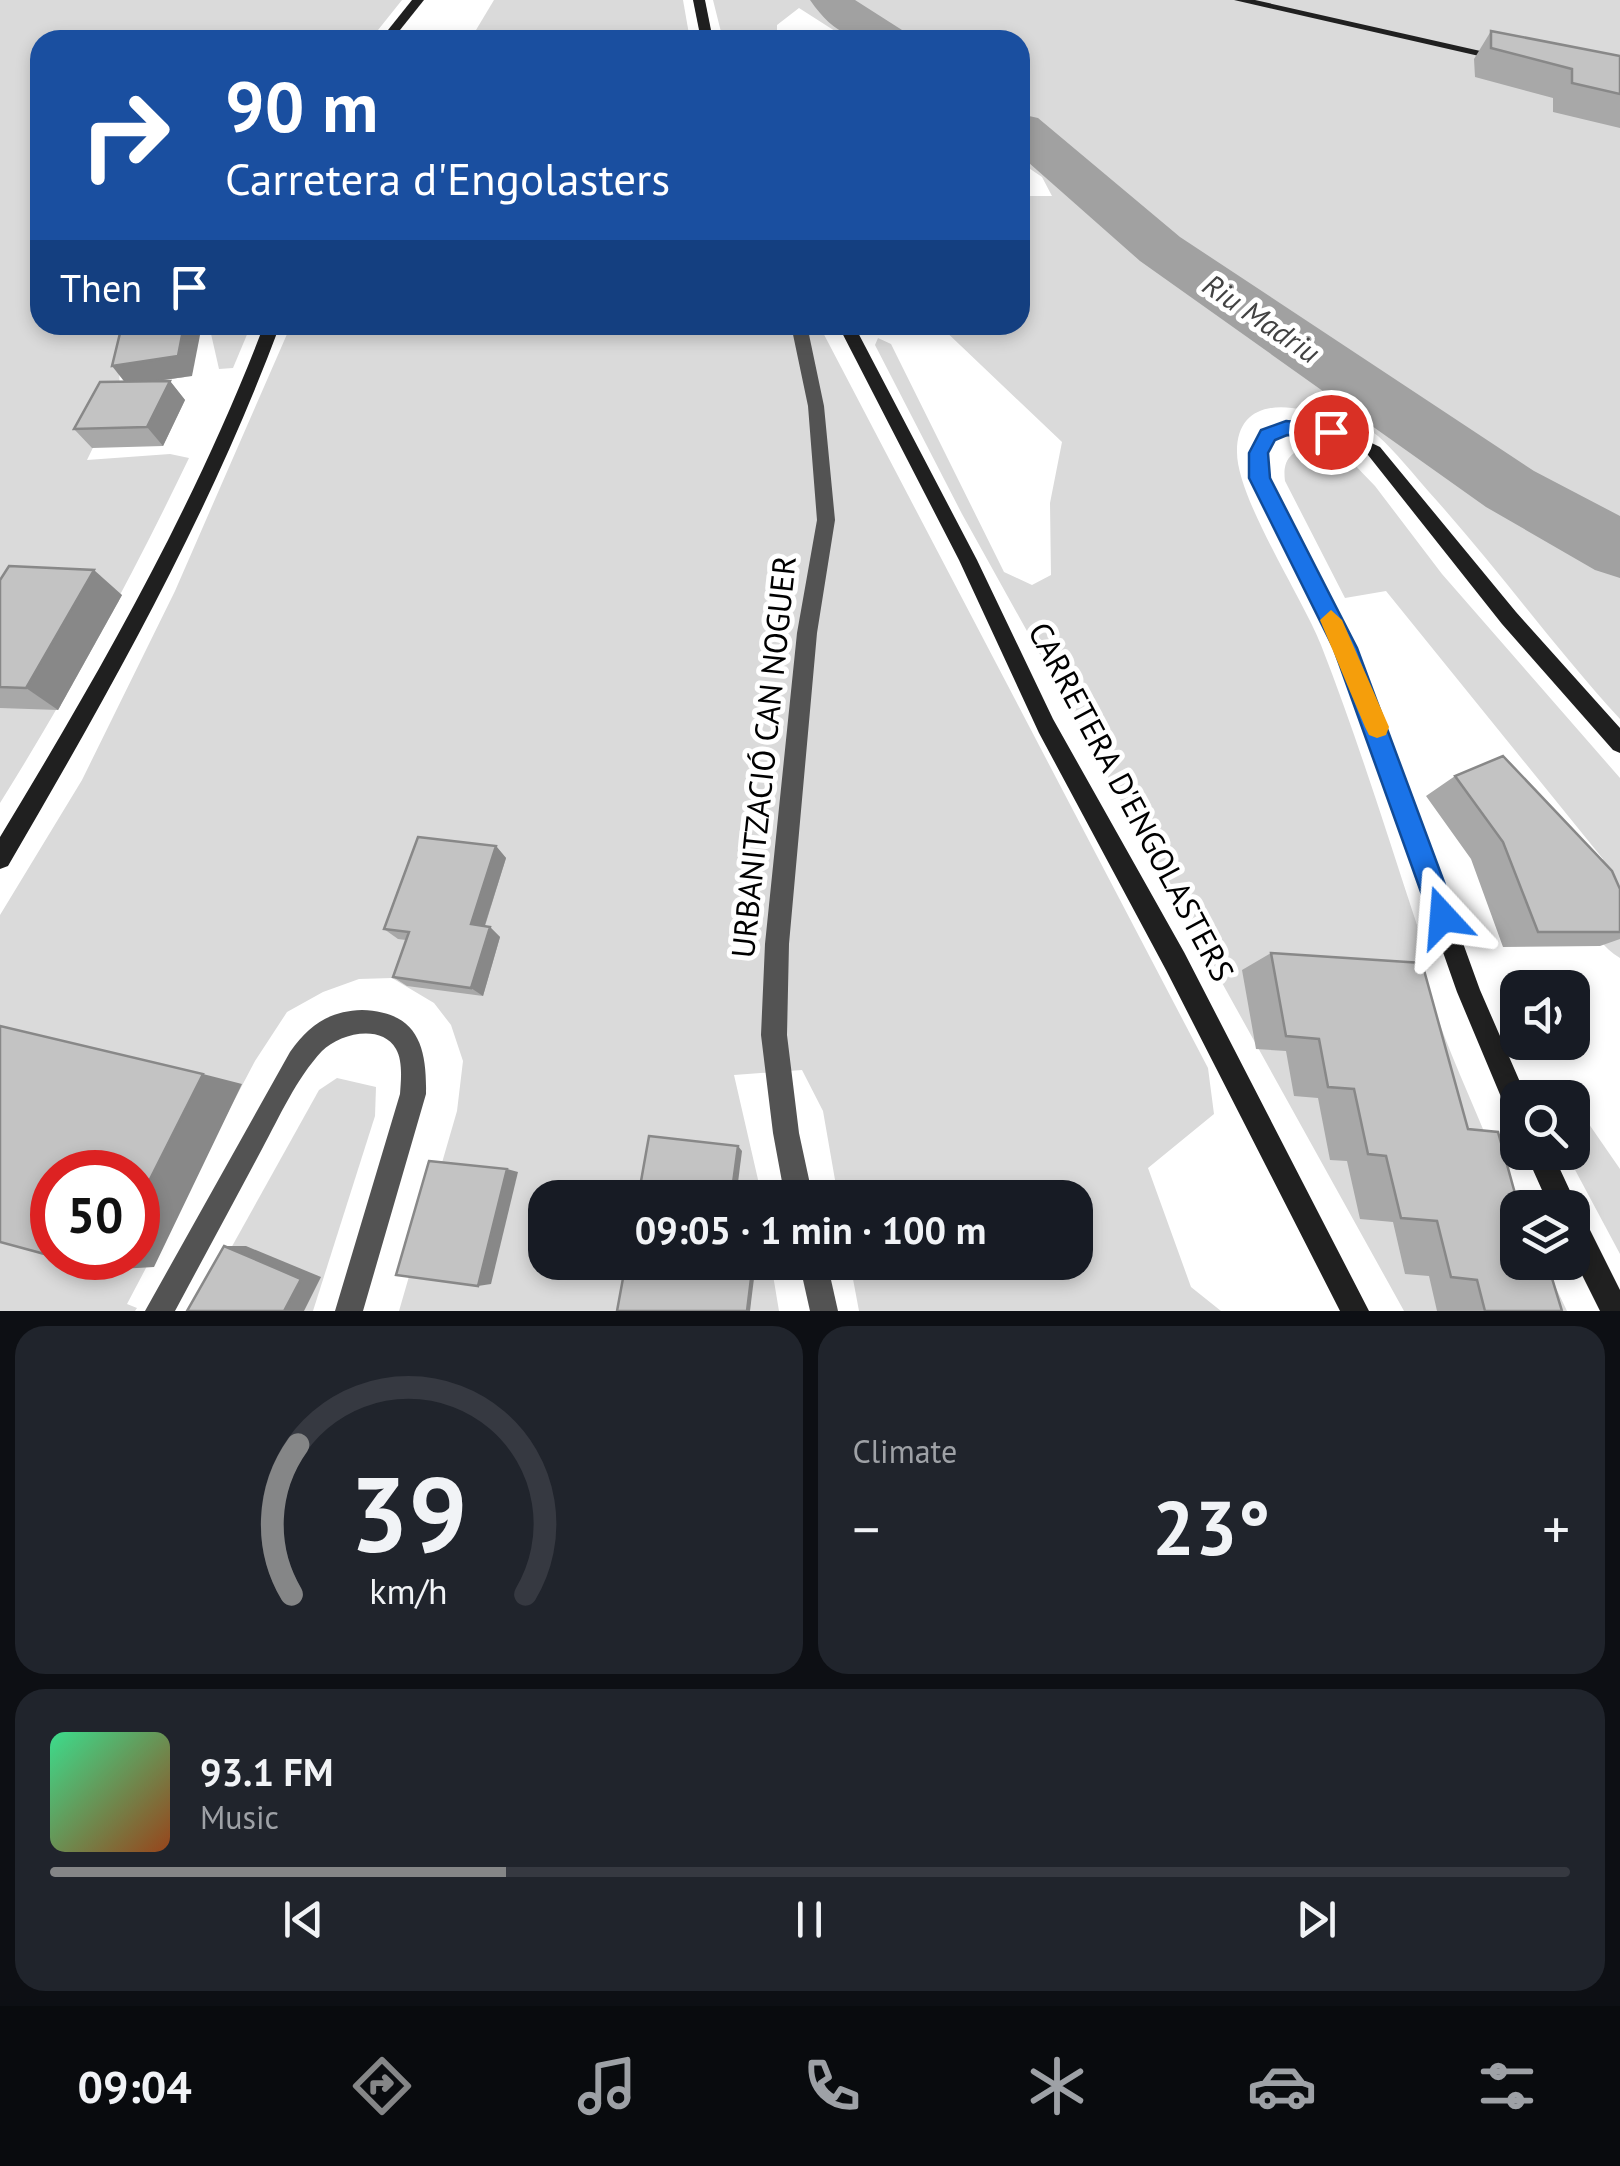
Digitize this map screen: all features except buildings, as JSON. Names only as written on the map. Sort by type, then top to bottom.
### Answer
[{"type":"main road","points":[[394,30],[418,0]]},
{"type":"main road","points":[[699,0],[705,30]]},
{"type":"main road","points":[[1240,0],[1525,61]]},
{"type":"main road","points":[[0,858],[138,618],[216,461],[268,335]]},
{"type":"main road","name":"CARRETERA D'ENGOLASTERS","points":[[851,335],[968,560],[1046,726],[1175,961],[1355,1311]]},
{"type":"main road","points":[[1506,1080],[1469,992],[1346,648],[1260,478],[1258,453],[1268,435],[1286,428],[1308,427],[1357,439],[1374,451],[1509,618],[1620,743]]},
{"type":"main road","points":[[1590,1260],[1615,1311]]},
{"type":"street","name":"URBANITZACIÓ CAN NOGUER","points":[[795,1180],[774,1035],[776,980],[807,633],[826,520],[816,406],[801,335]]},
{"type":"street","points":[[159,1311],[284,1083],[307,1049],[330,1028],[353,1022],[382,1023],[405,1038],[415,1060],[413,1094],[349,1311]]},
{"type":"street","points":[[817,1280],[824,1311]]},
{"type":"shaded area","points":[[0,0],[402,0],[378,30],[30,30],[30,335],[125,335],[118,346],[120,392],[87,460],[170,454],[189,458],[99,633],[0,803]]},
{"type":"shaded area","points":[[494,0],[683,0],[688,30],[476,30]]},
{"type":"shaded area","points":[[713,0],[1620,0],[1620,719],[1454,520],[1392,449],[1370,430],[1325,414],[1270,408],[1246,421],[1237,451],[1247,494],[1321,645],[1359,749],[1417,925],[1420,954],[1437,1016],[1501,1177],[1504,1190],[1500,1190],[1500,1280],[1552,1280],[1567,1311],[1404,1311],[962,514],[875,345],[878,338],[891,344],[1004,572],[1032,585],[1051,575],[1050,503],[1062,442],[950,335],[1030,335],[1030,196],[1052,196],[1042,177],[1030,169],[1030,30],[833,30],[799,8],[777,25],[777,30],[720,30]]},
{"type":"shaded area","points":[[211,335],[247,335],[233,368],[219,369]]},
{"type":"shaded area","points":[[287,335],[824,335],[1208,1068],[1214,1114],[1148,1168],[1191,1287],[1221,1311],[859,1311],[853,1280],[1093,1280],[1093,1180],[835,1180],[823,1111],[802,1070],[734,1075],[758,1180],[528,1180],[528,1280],[774,1280],[779,1311],[399,1311],[457,1111],[463,1061],[451,1025],[434,1003],[392,978],[359,979],[323,992],[287,1012],[255,1061],[160,1241],[160,1150],[30,1150],[30,1280],[140,1280],[127,1304],[137,1308],[0,1311],[0,915],[82,780],[175,591]]},
{"type":"shaded area","points":[[1313,446],[1348,458],[1375,486],[1442,574],[1620,778],[1620,958],[1600,941],[1563,875],[1603,859],[1386,591],[1345,598],[1285,481],[1290,457]]},
{"type":"shaded area","points":[[337,1078],[376,1087],[375,1116],[313,1311],[196,1311],[319,1090]]},
{"type":"shaded area","points":[[1590,1126],[1620,1169],[1620,1254],[1590,1198],[1590,1190],[1586,1190],[1575,1170],[1590,1170]]},
{"type":"waterway","name":"Riu Madriu","points":[[832,0],[845,15],[870,30]]},
{"type":"waterway","name":"Riu Madriu","points":[[1030,138],[1160,249],[1510,489],[1620,550]]},
{"type":"slow traffic","points":[[1331,620],[1377,727]]},
{"type":"route","points":[[1331,432],[1286,428],[1268,435],[1258,453],[1260,478],[1346,648],[1443,917]]}]
